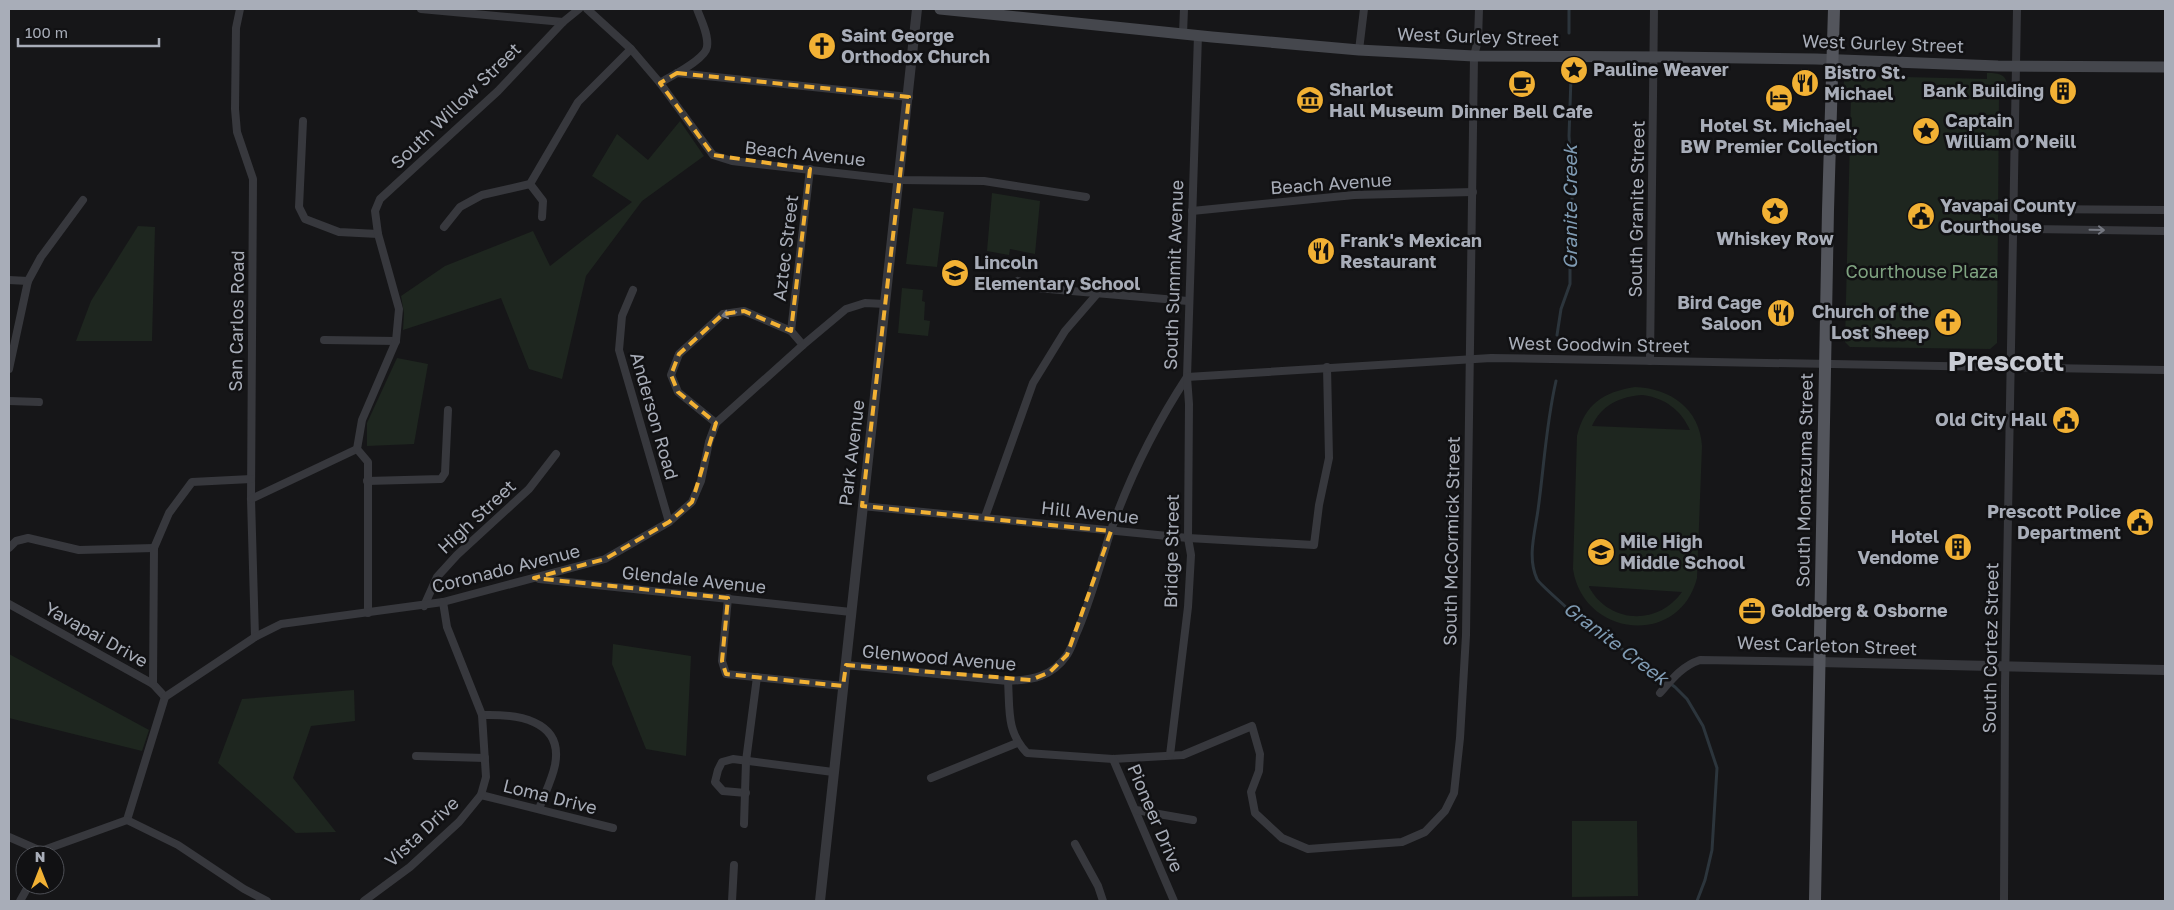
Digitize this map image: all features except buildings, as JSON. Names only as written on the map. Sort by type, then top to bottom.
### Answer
[{"type":"main road","name":"West Gurley Street","points":[[940,9],[1000,12],[1198,36],[1359,50],[1474,56],[1833,60],[2017,66],[2165,66]]},
{"type":"main road","name":"South Montezuma Street","points":[[1815,901],[1830,126],[1834,9]]},
{"type":"street","name":"San Carlos Road","points":[[240,9],[236,28],[235,109],[237,132],[254,179],[251,499],[255,636]]},
{"type":"street","points":[[422,9],[563,22]]},
{"type":"street","name":"South Willow Street","points":[[357,449],[362,420],[396,341],[398,308],[378,234],[375,211],[380,199],[498,91],[563,22],[579,9]]},
{"type":"street","name":"Beach Avenue","points":[[587,9],[631,49],[660,83],[713,155],[732,161],[899,180],[984,181],[1086,197]]},
{"type":"street","points":[[660,83],[701,57],[707,48],[705,28],[697,9]]},
{"type":"street","name":"Park Avenue","points":[[820,901],[918,9]]},
{"type":"street","points":[[1182,34],[1184,9]]},
{"type":"street","points":[[1359,50],[1364,9]]},
{"type":"street","name":"South McCormick Street","points":[[1170,755],[1183,755],[1252,726],[1260,754],[1259,771],[1251,792],[1255,813],[1282,838],[1308,849],[1402,842],[1425,832],[1445,811],[1454,793],[1466,635],[1474,56],[1478,40],[1479,9]]},
{"type":"street","name":"South Granite Street","points":[[1650,361],[1654,9]]},
{"type":"street","name":"South Cortez Street","points":[[2004,901],[2017,9]]},
{"type":"street","name":"South Summit Avenue","points":[[1031,680],[1050,672],[1067,655],[1086,611],[1111,531],[1143,453],[1166,408],[1186,377],[1198,36]]},
{"type":"street","points":[[444,227],[460,207],[482,195],[530,184],[578,102],[631,49]]},
{"type":"street","points":[[676,72],[909,97]]},
{"type":"street","points":[[303,121],[299,207],[305,219],[339,232],[378,234]]},
{"type":"street","name":"Aztec Street","points":[[791,331],[810,169]]},
{"type":"street","points":[[530,184],[544,201],[542,217]]},
{"type":"street","name":"Beach Avenue","points":[[1192,211],[1354,195],[1473,192]]},
{"type":"street","points":[[9,369],[28,281],[46,249],[83,200]]},
{"type":"street","points":[[2014,209],[2165,210]]},
{"type":"street","points":[[2014,225],[2032,229],[2165,231]]},
{"type":"street","points":[[9,280],[28,281]]},
{"type":"street","points":[[1018,281],[1037,288],[1188,301]]},
{"type":"street","name":"Anderson Road","points":[[633,290],[622,316],[618,350],[669,522]]},
{"type":"street","points":[[985,517],[1034,383],[1065,331],[1097,294]]},
{"type":"street","name":"Coronado Avenue","points":[[165,698],[255,636],[281,624],[424,606],[605,559],[669,522],[692,502],[701,481],[709,442],[716,423],[803,344],[846,309],[865,303],[885,304]]},
{"type":"street","points":[[716,423],[678,392],[671,375],[679,354],[723,314],[744,311],[791,331],[803,344]]},
{"type":"street","points":[[324,340],[396,341]]},
{"type":"street","name":"West Goodwin Street","points":[[1186,377],[1470,359],[2165,370]]},
{"type":"street","name":"Hill Avenue","points":[[862,506],[1188,538],[1314,545],[1319,505],[1329,458],[1328,367]]},
{"type":"street","name":"Bridge Street","points":[[1170,755],[1188,607],[1191,555],[1188,538],[1189,404],[1186,377]]},
{"type":"street","points":[[9,401],[39,402]]},
{"type":"street","points":[[367,481],[441,479],[445,473],[448,410]]},
{"type":"street","points":[[251,499],[357,449],[368,462],[368,613]]},
{"type":"street","name":"High Street","points":[[424,606],[437,577],[457,555],[529,489],[556,454]]},
{"type":"street","points":[[153,684],[154,548],[169,513],[192,482],[251,479]]},
{"type":"street","points":[[9,548],[16,541],[28,538],[79,550],[154,548]]},
{"type":"street","name":"Glendale Avenue","points":[[534,578],[851,612]]},
{"type":"street","points":[[728,598],[722,661],[726,674],[843,686]]},
{"type":"street","name":"Vista Drive","points":[[364,901],[410,867],[459,822],[481,795],[486,777],[482,715],[447,627],[443,602]]},
{"type":"street","name":"Yavapai Drive","points":[[9,604],[153,684],[165,698]]},
{"type":"street","name":"West Carleton Street","points":[[1660,693],[1680,670],[1690,663],[1700,660],[2165,670]]},
{"type":"street","name":"Glenwood Avenue","points":[[846,665],[1008,681],[1031,680]]},
{"type":"street","points":[[744,824],[746,760],[757,677]]},
{"type":"street","points":[[931,778],[1017,742],[1012,733],[1008,681]]},
{"type":"street","points":[[127,820],[165,698]]},
{"type":"street","points":[[482,715],[504,714],[537,723],[543,726],[554,742],[555,764],[540,810]]},
{"type":"street","name":"Pioneer Drive","points":[[1017,742],[1027,754],[1113,759],[1174,901]]},
{"type":"street","points":[[1113,759],[1170,755]]},
{"type":"street","points":[[416,756],[485,758]]},
{"type":"street","points":[[746,793],[723,792],[716,782],[718,770],[722,762],[733,759],[746,760],[833,772]]},
{"type":"street","name":"Loma Drive","points":[[481,795],[613,828]]},
{"type":"street","points":[[1136,810],[1193,820]]},
{"type":"street","points":[[61,845],[127,820],[178,845],[244,889],[267,901]]},
{"type":"street","points":[[9,836],[25,845]]},
{"type":"street","points":[[1075,844],[1098,886],[1103,901]]},
{"type":"street","points":[[732,901],[734,865]]},
{"type":"highlighted area","points":[[677,73],[909,97],[862,506],[1111,531],[1067,655],[1050,672],[1031,680],[846,665],[843,686],[726,674],[722,661],[728,598],[534,578],[605,559],[669,522],[692,502],[716,423],[678,392],[671,375],[679,354],[723,314],[744,311],[791,331],[810,169],[713,155],[660,83]]},
{"type":"green space","name":"Courthouse Plaza","points":[[1863,72],[1863,76],[1987,79],[1987,73],[1992,73],[2000,74],[2005,78],[2007,90],[1999,95],[1997,343],[1990,349],[1850,347],[1845,342],[1851,95],[1843,94],[1846,75]]},
{"type":"green space","points":[[680,121],[704,156],[642,201],[586,276],[562,379],[529,369],[501,298],[403,330],[404,313],[401,296],[445,266],[533,231],[550,266],[632,202],[592,176],[617,134],[648,160]]},
{"type":"green space","points":[[992,193],[1040,201],[1035,254],[1010,249],[1009,255],[987,251]]},
{"type":"green space","points":[[913,208],[944,212],[937,267],[906,264]]},
{"type":"green space","points":[[138,226],[155,227],[152,341],[76,341],[91,301]]},
{"type":"green space","points":[[902,288],[923,290],[922,301],[925,302],[924,320],[930,321],[928,336],[898,333]]},
{"type":"green space","points":[[397,358],[428,364],[414,444],[367,446],[367,423]]},
{"type":"green space","points":[[1635,387],[1648,388],[1671,396],[1681,403],[1696,421],[1702,446],[1697,578],[1687,600],[1671,616],[1652,624],[1632,625],[1612,620],[1594,609],[1580,592],[1573,569],[1577,436],[1580,425],[1590,408],[1597,401],[1624,389]],"holes":[[[1643,395],[1658,399],[1671,406],[1682,417],[1690,430],[1592,426],[1606,407],[1627,397]],[[1589,586],[1682,592],[1672,603],[1660,611],[1634,616],[1621,614],[1609,608],[1598,599]]]},
{"type":"green space","points":[[613,644],[691,656],[686,756],[646,749],[612,664]]},
{"type":"green space","points":[[9,654],[149,730],[142,751],[9,718]]},
{"type":"green space","points":[[354,690],[355,721],[311,726],[293,778],[336,832],[296,833],[218,763],[242,699]]},
{"type":"green space","points":[[1572,821],[1637,821],[1638,896],[1572,897]]},
{"type":"waterway","name":"Granite Creek","points":[[1569,9],[1569,33]]},
{"type":"waterway","name":"Granite Creek","points":[[1557,335],[1561,309],[1570,284],[1570,217],[1573,190],[1569,136],[1571,77]]},
{"type":"waterway","name":"Granite Creek","points":[[1556,381],[1547,429],[1533,545],[1534,571],[1539,582],[1573,614],[1675,687],[1687,699],[1703,726],[1717,768],[1712,850],[1705,880],[1697,901]]},
{"type":"place","name":"Saint George Orthodox Church","points":[[822,46]]},
{"type":"place","name":"Pauline Weaver","points":[[1574,70]]},
{"type":"place","name":"Bistro St. Michael","points":[[1805,83]]},
{"type":"place","name":"Dinner Bell Cafe","points":[[1522,84]]},
{"type":"place","name":"Bank Building","points":[[2063,91]]},
{"type":"place","name":"Hotel St. Michael, BW Premier Collection","points":[[1779,98]]},
{"type":"place","name":"Sharlot Hall Museum","points":[[1310,100]]},
{"type":"place","name":"Captain William O’Neill","points":[[1926,131]]},
{"type":"place","name":"Whiskey Row","points":[[1775,211]]},
{"type":"place","name":"Yavapai County Courthouse","points":[[1921,216]]},
{"type":"place","name":"Frank's Mexican Restaurant","points":[[1321,251]]},
{"type":"place","name":"Lincoln Elementary School","points":[[955,273]]},
{"type":"place","name":"Bird Cage Saloon","points":[[1781,313]]},
{"type":"place","name":"Church of the Lost Sheep","points":[[1948,322]]},
{"type":"place","name":"Old City Hall","points":[[2066,420]]},
{"type":"place","name":"Prescott Police Department","points":[[2140,522]]},
{"type":"place","name":"Hotel Vendome","points":[[1958,547]]},
{"type":"place","name":"Mile High Middle School","points":[[1601,552]]},
{"type":"place","name":"Goldberg & Osborne","points":[[1752,611]]},
{"type":"district","name":"Prescott","points":[[2006,361]]}]
